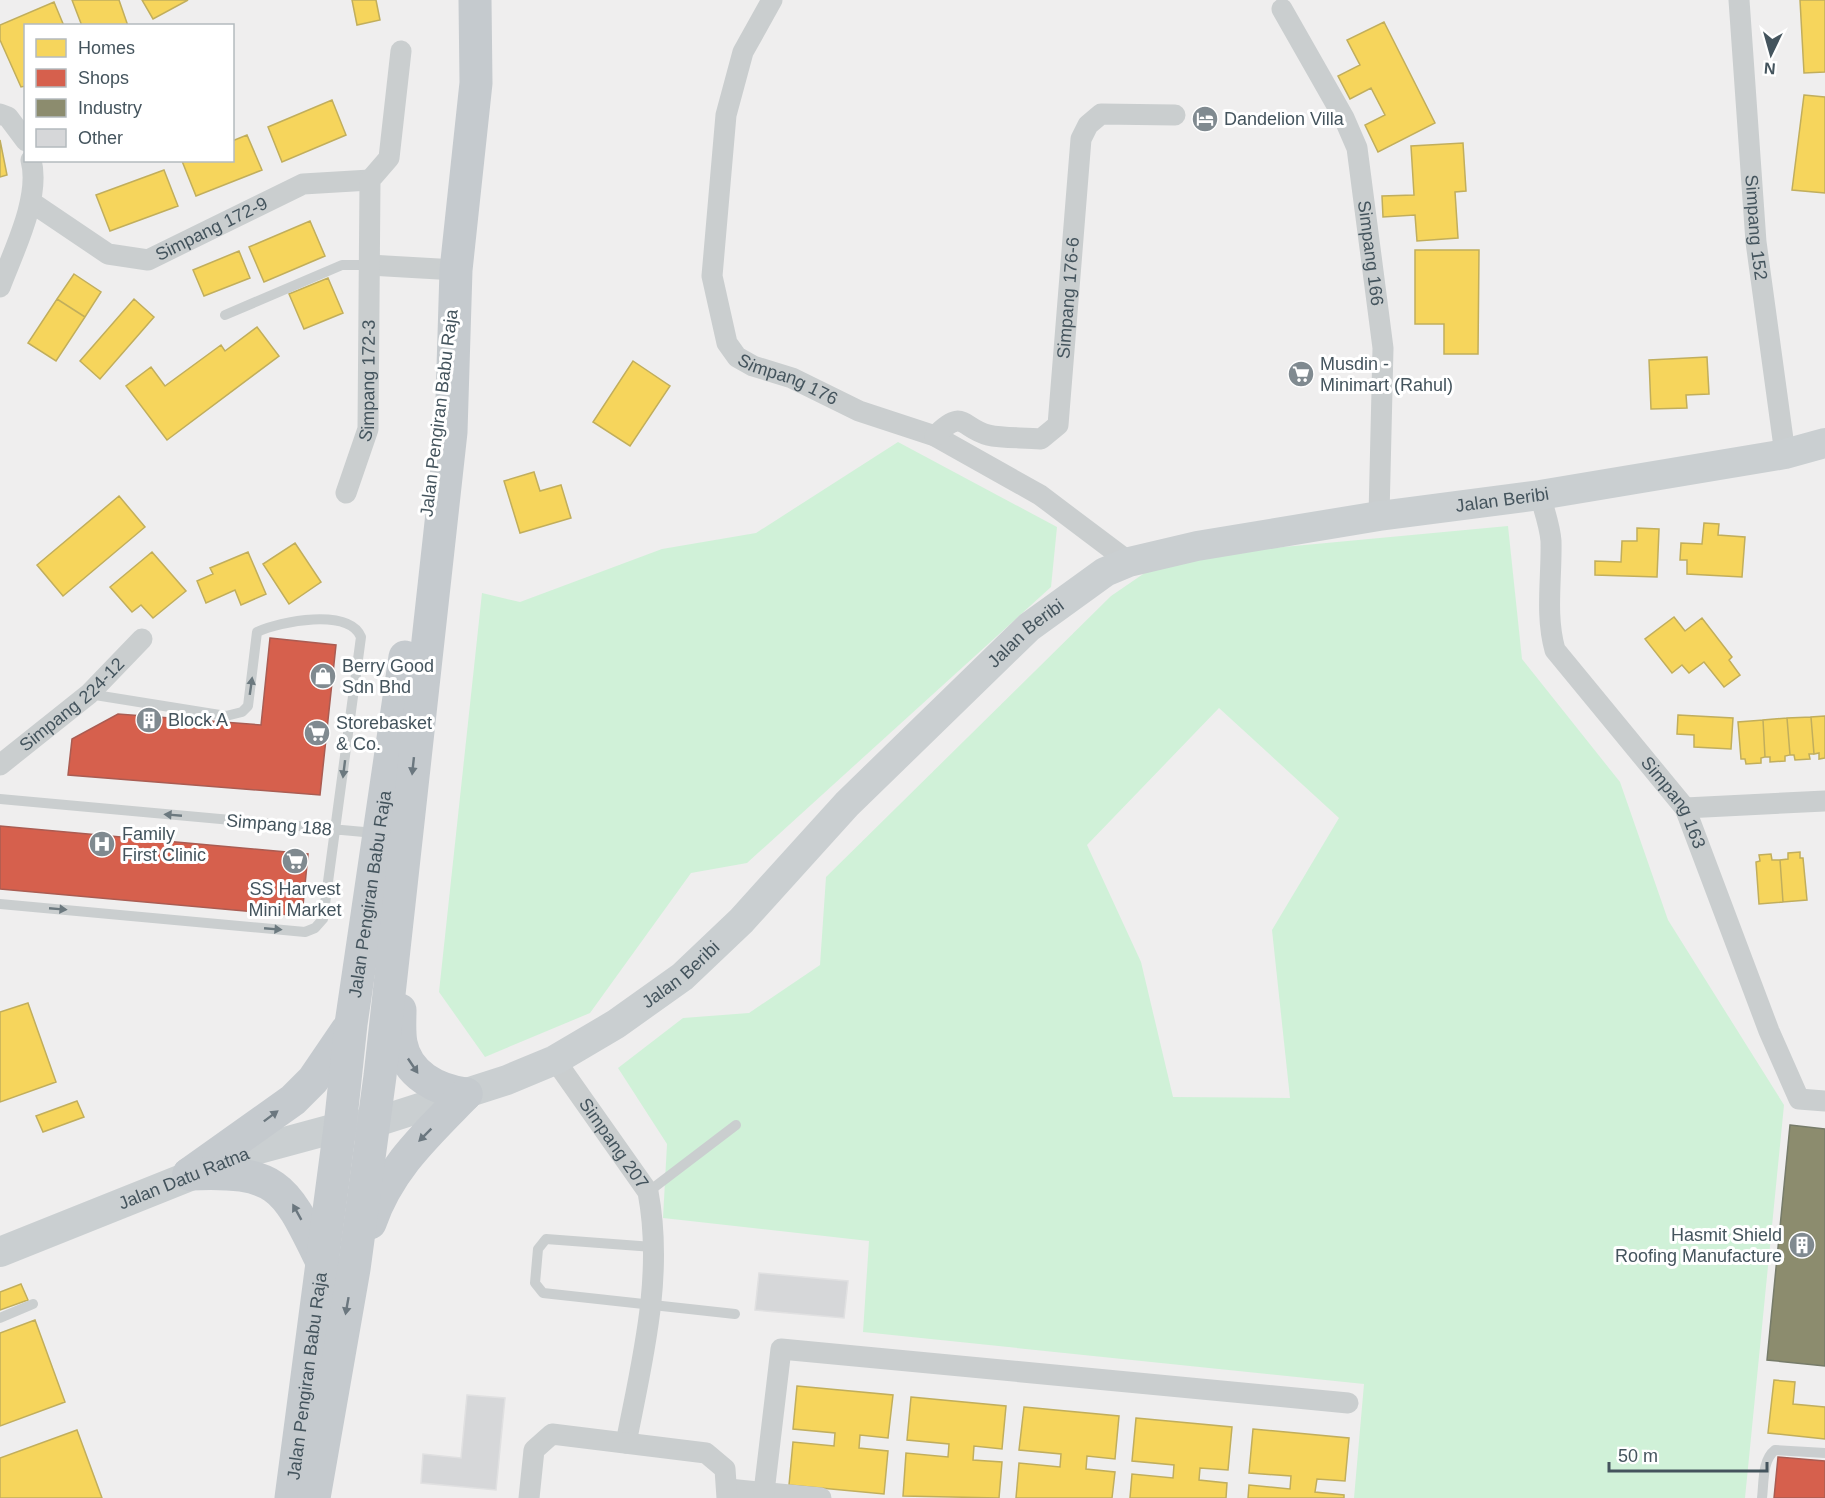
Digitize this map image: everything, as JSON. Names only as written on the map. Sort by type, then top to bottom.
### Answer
[{"type":"main road","name":"Jalan Pengiran Babu Raja","points":[[314,1498],[338,1267],[340,1127],[351,1024],[416,590],[434,430],[455,280],[476,83],[475,0]]},
{"type":"main road","name":"Jalan Pengiran Babu Raja","points":[[291,1498],[338,1267],[373,1123],[451,432],[455,280]]},
{"type":"main road","name":"Jalan Beribi","points":[[373,1123],[466,1094],[555,1060],[616,1024],[682,977],[742,920],[847,804],[1029,627],[1105,572],[1129,562],[1197,546],[1379,516],[1540,495],[1785,454],[1825,443]]},
{"type":"main road","points":[[189,1174],[229,1172],[249,1175],[273,1187],[292,1202],[338,1267],[391,1176],[407,1154],[466,1094],[433,1085],[417,1073],[401,1044],[398,906]]},
{"type":"main road","points":[[189,1174],[293,1100],[313,1080],[351,1024]]},
{"type":"main road","name":"Jalan Datu Ratna","points":[[0,1252],[189,1174],[255,1150],[340,1127],[373,1123]]},
{"type":"street","name":"Simpang 176","points":[[772,0],[743,52],[726,115],[712,276],[727,343],[737,357],[753,366],[792,378],[858,411],[935,436],[1040,495],[1129,562]]},
{"type":"street","name":"Simpang 152","points":[[1739,0],[1756,242],[1785,454]]},
{"type":"street","name":"Simpang 166","points":[[1282,9],[1344,118],[1357,148],[1383,348],[1379,516]]},
{"type":"street","points":[[370,180],[389,158],[401,51]]},
{"type":"street","points":[[0,114],[8,117],[24,138]]},
{"type":"street","name":"Simpang 176-6","points":[[935,436],[948,423],[964,421],[988,435],[1041,438],[1050,434],[1058,425],[1081,139],[1088,125],[1101,114],[1175,115]]},
{"type":"street","points":[[0,287],[31,202],[34,172],[32,162]]},
{"type":"street","name":"Simpang 172-9","points":[[31,202],[108,254],[148,260],[303,184],[370,180]]},
{"type":"street","name":"Simpang 172-3","points":[[346,493],[368,429],[370,180]]},
{"type":"street","points":[[369,265],[455,280]]},
{"type":"street","name":"Simpang 163","points":[[1540,495],[1551,540],[1549,602],[1555,650],[1685,808],[1769,1031],[1799,1100],[1825,1101]]},
{"type":"street","name":"Simpang 224-12","points":[[0,765],[89,694],[142,639]]},
{"type":"street","points":[[1685,808],[1825,801]]},
{"type":"street","name":"Simpang 207","points":[[555,1060],[648,1192],[653,1218],[652,1305],[626,1443]]},
{"type":"street","points":[[764,1492],[781,1349],[1348,1403]]},
{"type":"street","points":[[529,1498],[534,1450],[552,1434],[706,1453],[725,1469],[727,1493],[764,1492],[821,1498]]},
{"type":"lane","points":[[225,315],[342,265],[369,265]]},
{"type":"lane","points":[[0,904],[305,932],[315,928],[323,919],[361,637],[350,623],[322,619],[257,632],[248,706],[242,712],[226,716],[89,694]]},
{"type":"lane","name":"Simpang 188","points":[[0,799],[378,834]]},
{"type":"lane","points":[[648,1192],[736,1125]]},
{"type":"lane","points":[[653,1247],[546,1239],[538,1249],[535,1283],[543,1293],[735,1314]]},
{"type":"lane","points":[[0,1318],[33,1304]]},
{"type":"lane","points":[[1762,1498],[1766,1464],[1769,1455],[1775,1450],[1825,1453]]},
{"type":"green space","points":[[898,442],[1057,527],[1051,587],[747,863],[691,873],[590,1013],[485,1057],[439,992],[482,593],[520,602],[662,549],[756,533]]},
{"type":"green space","points":[[1508,526],[1522,659],[1620,782],[1668,920],[1784,1105],[1745,1498],[1354,1498],[1364,1384],[863,1332],[869,1241],[663,1218],[667,1144],[618,1068],[683,1018],[749,1013],[820,965],[826,877],[1111,596],[1149,570],[1219,553]],"holes":[[[1219,708],[1339,818],[1272,930],[1290,1098],[1173,1097],[1141,962],[1087,845]]]},
{"type":"building: Homes","points":[[72,0],[119,0],[127,24],[81,24]]},
{"type":"building: Homes","points":[[142,0],[188,0],[153,19]]},
{"type":"building: Homes","points":[[352,0],[376,0],[380,20],[357,25]]},
{"type":"building: Homes","points":[[1800,0],[1825,0],[1825,72],[1804,73]]},
{"type":"building: Homes","points":[[54,2],[63,24],[24,24],[24,86],[21,87],[0,40],[0,25]]},
{"type":"building: Homes","points":[[1384,22],[1435,123],[1378,152],[1365,125],[1385,115],[1371,88],[1350,99],[1338,76],[1360,65],[1347,40]]},
{"type":"building: Homes","points":[[1804,95],[1825,97],[1825,193],[1792,190]]},
{"type":"building: Homes","points":[[332,100],[346,135],[282,162],[268,127]]},
{"type":"building: Homes","points":[[247,135],[262,170],[196,196],[182,162],[234,162],[234,140]]},
{"type":"building: Homes","points":[[0,140],[7,175],[0,177]]},
{"type":"building: Homes","points":[[1463,143],[1466,191],[1455,192],[1458,238],[1417,241],[1415,215],[1383,217],[1382,196],[1414,195],[1411,146]]},
{"type":"building: Homes","points":[[164,170],[178,206],[110,231],[96,195]]},
{"type":"building: Homes","points":[[310,221],[325,256],[264,282],[249,247]]},
{"type":"building: Homes","points":[[1415,250],[1479,250],[1478,354],[1444,354],[1444,324],[1415,324]]},
{"type":"building: Homes","points":[[239,251],[250,278],[204,296],[193,270]]},
{"type":"building: Homes","points":[[74,274],[101,292],[85,317],[57,299]]},
{"type":"building: Homes","points":[[328,278],[343,313],[304,329],[289,294]]},
{"type":"building: Homes","points":[[57,299],[85,317],[56,361],[28,343]]},
{"type":"building: Homes","points":[[134,299],[154,317],[100,379],[80,361]]},
{"type":"building: Homes","points":[[257,327],[279,356],[167,440],[126,386],[151,367],[165,386],[221,345],[225,351]]},
{"type":"building: Homes","points":[[1707,357],[1709,394],[1686,395],[1687,408],[1651,409],[1649,360]]},
{"type":"building: Homes","points":[[633,361],[670,386],[630,446],[593,422]]},
{"type":"building: Homes","points":[[534,472],[540,491],[561,485],[571,518],[520,533],[504,481]]},
{"type":"building: Homes","points":[[119,496],[145,527],[63,596],[37,565]]},
{"type":"building: Homes","points":[[1704,523],[1719,524],[1718,535],[1745,537],[1742,577],[1687,574],[1687,560],[1680,560],[1681,543],[1702,544]]},
{"type":"building: Homes","points":[[1637,528],[1659,529],[1657,577],[1595,575],[1595,561],[1621,562],[1622,541],[1637,541]]},
{"type":"building: Homes","points":[[295,543],[321,582],[289,604],[263,564]]},
{"type":"building: Homes","points":[[152,552],[186,591],[153,618],[141,605],[132,612],[110,587]]},
{"type":"building: Homes","points":[[248,552],[266,594],[241,605],[235,590],[206,603],[197,581],[213,574],[210,568]]},
{"type":"building: Homes","points":[[1674,617],[1685,631],[1702,618],[1732,657],[1729,660],[1740,675],[1724,687],[1704,662],[1689,673],[1682,665],[1672,673],[1645,639]]},
{"type":"building: Homes","points":[[1678,715],[1733,718],[1731,749],[1694,747],[1694,735],[1677,734]]},
{"type":"building: Homes","points":[[1825,716],[1825,758],[1819,759],[1819,753],[1814,754],[1811,717]]},
{"type":"building: Homes","points":[[1811,717],[1814,754],[1809,754],[1810,759],[1795,760],[1794,755],[1790,755],[1787,718]]},
{"type":"building: Homes","points":[[1787,718],[1790,755],[1785,756],[1785,761],[1770,762],[1770,757],[1765,757],[1763,720]]},
{"type":"building: Homes","points":[[1763,720],[1765,757],[1761,758],[1761,763],[1746,764],[1745,759],[1741,759],[1738,722]]},
{"type":"building: Homes","points":[[1800,852],[1800,858],[1803,858],[1807,900],[1783,902],[1780,860],[1788,859],[1788,853]]},
{"type":"building: Homes","points":[[1771,854],[1772,860],[1780,860],[1783,902],[1759,904],[1756,862],[1760,861],[1759,855]]},
{"type":"building: Homes","points":[[28,1003],[56,1082],[0,1102],[0,1012]]},
{"type":"building: Homes","points":[[77,1101],[84,1117],[43,1132],[36,1116]]},
{"type":"building: Homes","points":[[21,1284],[28,1300],[0,1310],[0,1292]]},
{"type":"building: Homes","points":[[35,1320],[65,1402],[0,1426],[0,1333]]},
{"type":"building: Homes","points":[[1774,1380],[1795,1382],[1793,1404],[1825,1407],[1825,1439],[1768,1433]]},
{"type":"building: Homes","points":[[797,1386],[893,1395],[888,1438],[860,1435],[859,1448],[888,1451],[884,1494],[789,1485],[793,1442],[834,1446],[835,1433],[793,1429]]},
{"type":"building: Homes","points":[[911,1397],[1006,1406],[1002,1449],[974,1446],[973,1460],[1002,1462],[999,1498],[903,1496],[906,1453],[948,1457],[949,1444],[907,1440]]},
{"type":"building: Homes","points":[[1024,1407],[1119,1416],[1115,1459],[1087,1456],[1086,1469],[1115,1472],[1112,1498],[1016,1498],[1019,1463],[1060,1467],[1061,1454],[1019,1450]]},
{"type":"building: Homes","points":[[1136,1418],[1232,1427],[1228,1470],[1200,1468],[1199,1480],[1227,1483],[1226,1498],[1130,1498],[1132,1474],[1173,1478],[1174,1465],[1132,1461]]},
{"type":"building: Homes","points":[[1253,1429],[1349,1438],[1345,1481],[1317,1479],[1315,1492],[1344,1495],[1344,1498],[1248,1498],[1249,1485],[1290,1489],[1291,1476],[1249,1473]]},
{"type":"building: Homes","points":[[77,1430],[102,1498],[0,1498],[0,1458]]},
{"type":"building: Shops","name":"Block A","points":[[270,638],[336,645],[320,795],[68,775],[72,739],[118,714],[261,725]]},
{"type":"building: Shops","points":[[0,826],[308,854],[302,916],[0,889]]},
{"type":"building: Shops","points":[[1778,1457],[1825,1461],[1825,1498],[1774,1498]]},
{"type":"building: Industry","name":"Hasmit Shield Roofing Manufacture","points":[[1790,1125],[1825,1129],[1825,1366],[1767,1360]]},
{"type":"building: Other","points":[[759,1273],[848,1281],[844,1318],[755,1310]]},
{"type":"building: Other","points":[[467,1395],[505,1398],[496,1490],[421,1483],[423,1454],[461,1458]]},
{"type":"place","name":"Dandelion Villa","points":[[1205,119]]},
{"type":"place","name":"Musdin - Minimart (Rahul)","points":[[1301,374]]},
{"type":"place","name":"Berry Good Sdn Bhd","points":[[323,676]]},
{"type":"place","name":"Block A","points":[[149,720]]},
{"type":"place","name":"Storebasket & Co.","points":[[317,733]]},
{"type":"place","name":"Family First Clinic","points":[[102,844]]},
{"type":"place","name":"SS Harvest Mini Market","points":[[295,861]]},
{"type":"place","name":"Hasmit Shield Roofing Manufacture","points":[[1802,1245]]}]
